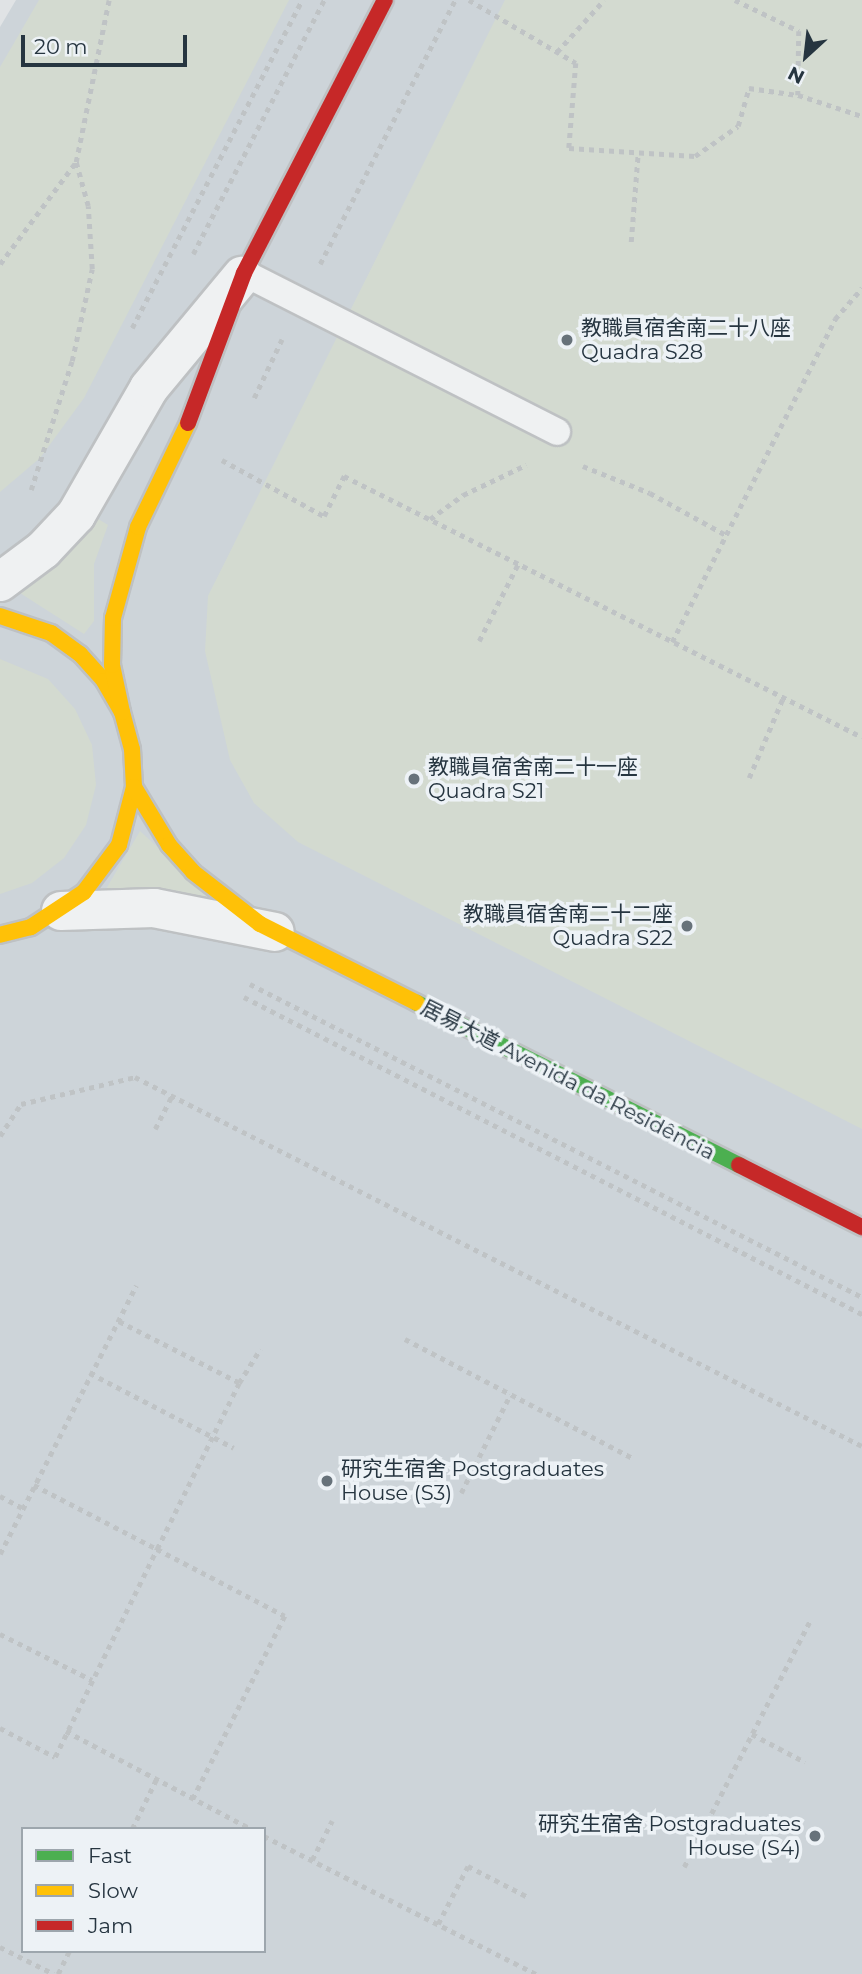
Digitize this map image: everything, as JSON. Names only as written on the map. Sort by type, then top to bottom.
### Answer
[{"type":"street","points":[[0,935],[31,927],[61,911],[91,885],[114,853],[134,787],[132,749],[112,665],[113,618],[120,580],[138,527],[181,439],[244,273],[385,0]]},
{"type":"street","points":[[0,582],[43,550],[76,515],[149,388],[244,273]]},
{"type":"street","points":[[0,616],[51,634],[80,654],[104,681],[122,712]]},
{"type":"street","name":"居易大道 Avenida da Residência","points":[[134,787],[169,845],[193,872],[275,932],[862,1227]]},
{"type":"street","name":"居易大道 Avenida da Residência","points":[[61,911],[153,908],[275,932]]},
{"type":"lane","points":[[244,273],[557,432]]},
{"type":"path","points":[[0,264],[76,162],[109,0]]},
{"type":"path","points":[[129,333],[302,0]]},
{"type":"path","points":[[190,260],[324,0]]},
{"type":"path","points":[[314,275],[455,0]]},
{"type":"path","points":[[469,0],[576,62],[569,148],[695,156],[738,126],[749,88],[798,96],[862,116]]},
{"type":"path","points":[[557,52],[604,0]]},
{"type":"path","points":[[735,0],[799,31],[798,96]]},
{"type":"path","points":[[631,242],[638,154]]},
{"type":"path","points":[[30,494],[72,361],[92,269],[88,206],[76,162]]},
{"type":"path","points":[[672,642],[728,536],[835,319],[862,288]]},
{"type":"path","points":[[248,411],[284,335]]},
{"type":"path","points":[[181,439],[324,516],[344,476],[862,737]]},
{"type":"path","points":[[223,461],[229,449]]},
{"type":"path","points":[[572,461],[650,493],[728,536]]},
{"type":"path","points":[[430,519],[463,495],[537,462]]},
{"type":"path","points":[[479,641],[518,564]]},
{"type":"path","points":[[748,778],[783,698]]},
{"type":"path","points":[[250,984],[862,1297]]},
{"type":"path","points":[[244,997],[862,1314]]},
{"type":"path","points":[[0,1136],[21,1104],[135,1077],[862,1446]]},
{"type":"path","points":[[155,1129],[172,1096]]},
{"type":"path","points":[[0,1554],[116,1320],[136,1286]]},
{"type":"path","points":[[116,1320],[239,1383]]},
{"type":"path","points":[[405,1339],[635,1459]]},
{"type":"path","points":[[0,1728],[55,1757],[239,1383],[260,1349]]},
{"type":"path","points":[[90,1373],[234,1448]]},
{"type":"path","points":[[461,1493],[510,1395]]},
{"type":"path","points":[[34,1485],[285,1616],[193,1799]]},
{"type":"path","points":[[0,1496],[23,1508]]},
{"type":"path","points":[[684,1867],[811,1619]]},
{"type":"path","points":[[0,1634],[92,1681]]},
{"type":"path","points":[[66,1731],[247,1827]]},
{"type":"path","points":[[752,1734],[805,1762]]},
{"type":"path","points":[[133,1827],[156,1780]]},
{"type":"path","points":[[312,1860],[332,1821]]},
{"type":"path","points":[[266,1837],[536,1974]]},
{"type":"path","points":[[438,1924],[468,1866],[528,1897]]},
{"type":"path","points":[[0,1947],[56,1974],[68,1953]]},
{"type":"shaded area","points":[[16,0],[862,0],[862,1974],[0,1974],[0,27]]},
{"type":"shaded area","points":[[39,0],[289,0],[84,398],[40,458],[0,492],[0,67]]},
{"type":"shaded area","points":[[505,0],[862,0],[862,1129],[298,842],[254,803],[230,760],[205,651],[208,596]]},
{"type":"shaded area","points":[[95,517],[108,525],[94,564],[94,621],[84,634],[20,593],[81,539]]},
{"type":"shaded area","points":[[0,659],[48,679],[75,709],[92,745],[96,785],[86,825],[64,858],[32,883],[0,894]]},
{"type":"shaded area","points":[[140,831],[234,918],[132,904],[106,889]]},
{"type":"traffic: fast","points":[[417,1003],[739,1165]]},
{"type":"traffic: slow","points":[[122,712],[112,665],[113,618],[138,527],[188,423]]},
{"type":"traffic: slow","points":[[0,616],[51,633],[80,654],[104,681],[122,712],[132,749],[134,787],[119,845],[84,892],[31,927],[0,935]]},
{"type":"traffic: slow","points":[[134,787],[169,845],[193,872],[260,924],[417,1003]]},
{"type":"traffic: jam","points":[[188,423],[244,273],[385,0]]},
{"type":"traffic: jam","points":[[739,1165],[862,1227]]},
{"type":"place","name":"教職員宿舍南二十八座 Quadra S28","points":[[567,340]]},
{"type":"place","name":"教職員宿舍南二十一座 Quadra S21","points":[[414,779]]},
{"type":"place","name":"教職員宿舍南二十二座 Quadra S22","points":[[687,926]]},
{"type":"place","name":"研究生宿舍 Postgraduates House (S3)","points":[[327,1481]]},
{"type":"place","name":"研究生宿舍 Postgraduates House (S4)","points":[[815,1836]]}]
